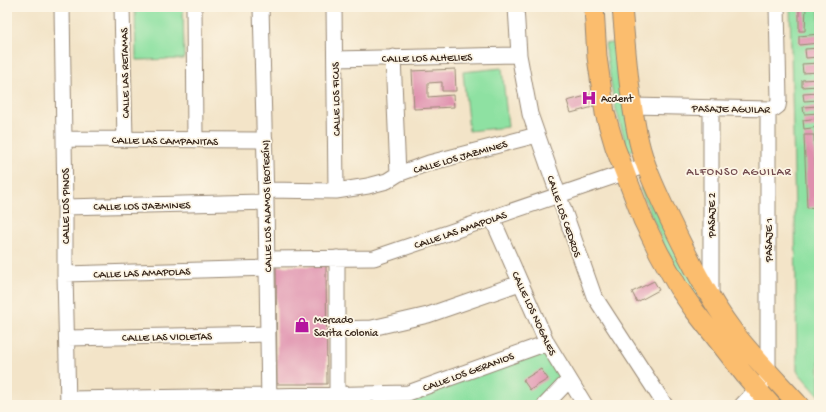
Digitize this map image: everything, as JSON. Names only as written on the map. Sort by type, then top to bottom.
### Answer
[{"type":"main road","points":[[594,7],[597,57],[605,113],[624,173],[643,220],[659,253],[694,310],[744,374],[771,405]]},
{"type":"main road","points":[[622,7],[628,81],[632,106],[639,144],[655,189],[682,246],[711,298],[733,331],[800,405]]},
{"type":"street","name":"CALLE LOS PINOS","points":[[62,7],[68,402]]},
{"type":"street","name":"CALLE LAS RETAMAS","points":[[122,7],[125,139]]},
{"type":"street","points":[[194,7],[195,140]]},
{"type":"street","name":"CALLE LOS ALAMOS (BOTERÍN)","points":[[261,7],[265,140],[269,401]]},
{"type":"street","name":"CALLE LOS FICUS","points":[[334,7],[336,191]]},
{"type":"street","name":"CALLE LOS CEDROS","points":[[516,7],[519,55],[530,114],[594,296],[665,405]]},
{"type":"street","name":"PASAJE AGUILAR","points":[[632,106],[774,109],[778,106],[779,100],[777,7]]},
{"type":"street","name":"CALLE LOS ALHELIES","points":[[335,59],[519,55]]},
{"type":"street","points":[[393,57],[398,174]]},
{"type":"street","name":"PASAJE 2","points":[[711,108],[711,298]]},
{"type":"street","name":"PASAJE 1","points":[[768,110],[769,372]]},
{"type":"street","name":"CALLE LOS JAZMINES","points":[[65,207],[336,191],[368,186],[387,181],[398,174],[429,163],[537,135]]},
{"type":"street","name":"CALLE LAS CAMPANITAS","points":[[64,139],[265,140]]},
{"type":"street","name":"CALLE LAS AMAPOLAS","points":[[65,274],[337,258],[374,258],[647,165]]},
{"type":"street","name":"CALLE LOS NOGALES","points":[[492,218],[547,343],[585,405]]},
{"type":"street","points":[[337,258],[337,400]]},
{"type":"street","points":[[337,329],[372,328],[428,314],[520,283]]},
{"type":"street","name":"CALLE LAS VIOLETAS","points":[[67,338],[268,334]]},
{"type":"street","name":"CALLE LOS GERANIOS","points":[[68,402],[407,399],[547,343]]},
{"type":"street","points":[[742,405],[757,389],[769,372]]},
{"type":"street","points":[[546,405],[569,380]]},
{"type":"green space","points":[[135,7],[183,7],[184,59],[136,60]]},
{"type":"green space","points":[[790,7],[819,7],[819,396],[797,371]]},
{"type":"green space","points":[[618,42],[638,148],[628,152],[614,102],[605,44]]},
{"type":"green space","points":[[502,68],[508,127],[469,131],[463,72]]},
{"type":"green space","points":[[650,186],[742,364],[693,298],[663,244],[640,188]]},
{"type":"green space","points":[[544,351],[562,382],[539,405],[413,405],[413,398]]},
{"type":"building","points":[[799,7],[806,7],[805,31],[799,31]]},
{"type":"building","points":[[819,34],[819,43],[799,45],[799,36]]},
{"type":"building","points":[[819,48],[819,57],[806,58],[805,49]]},
{"type":"building","points":[[819,63],[819,72],[803,73],[802,64]]},
{"type":"building","points":[[455,69],[456,91],[442,91],[442,82],[428,83],[428,97],[453,95],[454,107],[414,109],[412,71]]},
{"type":"building","points":[[819,79],[819,86],[802,87],[802,80]]},
{"type":"building","points":[[819,93],[819,100],[804,101],[803,94]]},
{"type":"building","points":[[590,95],[593,107],[571,113],[567,101]]},
{"type":"building","points":[[819,106],[819,113],[804,114],[803,107]]},
{"type":"building","points":[[819,118],[819,127],[804,129],[803,120]]},
{"type":"building","points":[[804,135],[814,135],[817,207],[807,208]]},
{"type":"building","name":"Mercado Sarita Colonia","points":[[276,266],[326,266],[327,384],[277,384]]},
{"type":"building","points":[[654,281],[659,290],[637,302],[632,292]]},
{"type":"building","points":[[541,369],[548,379],[530,390],[523,380]]},
{"type":"place","name":"Acdent","points":[[589,98]]},
{"type":"place","name":"Mercado Sarita Colonia","points":[[302,325]]},
{"type":"district","name":"ALFONSO AGUILAR","points":[[739,171]]}]
